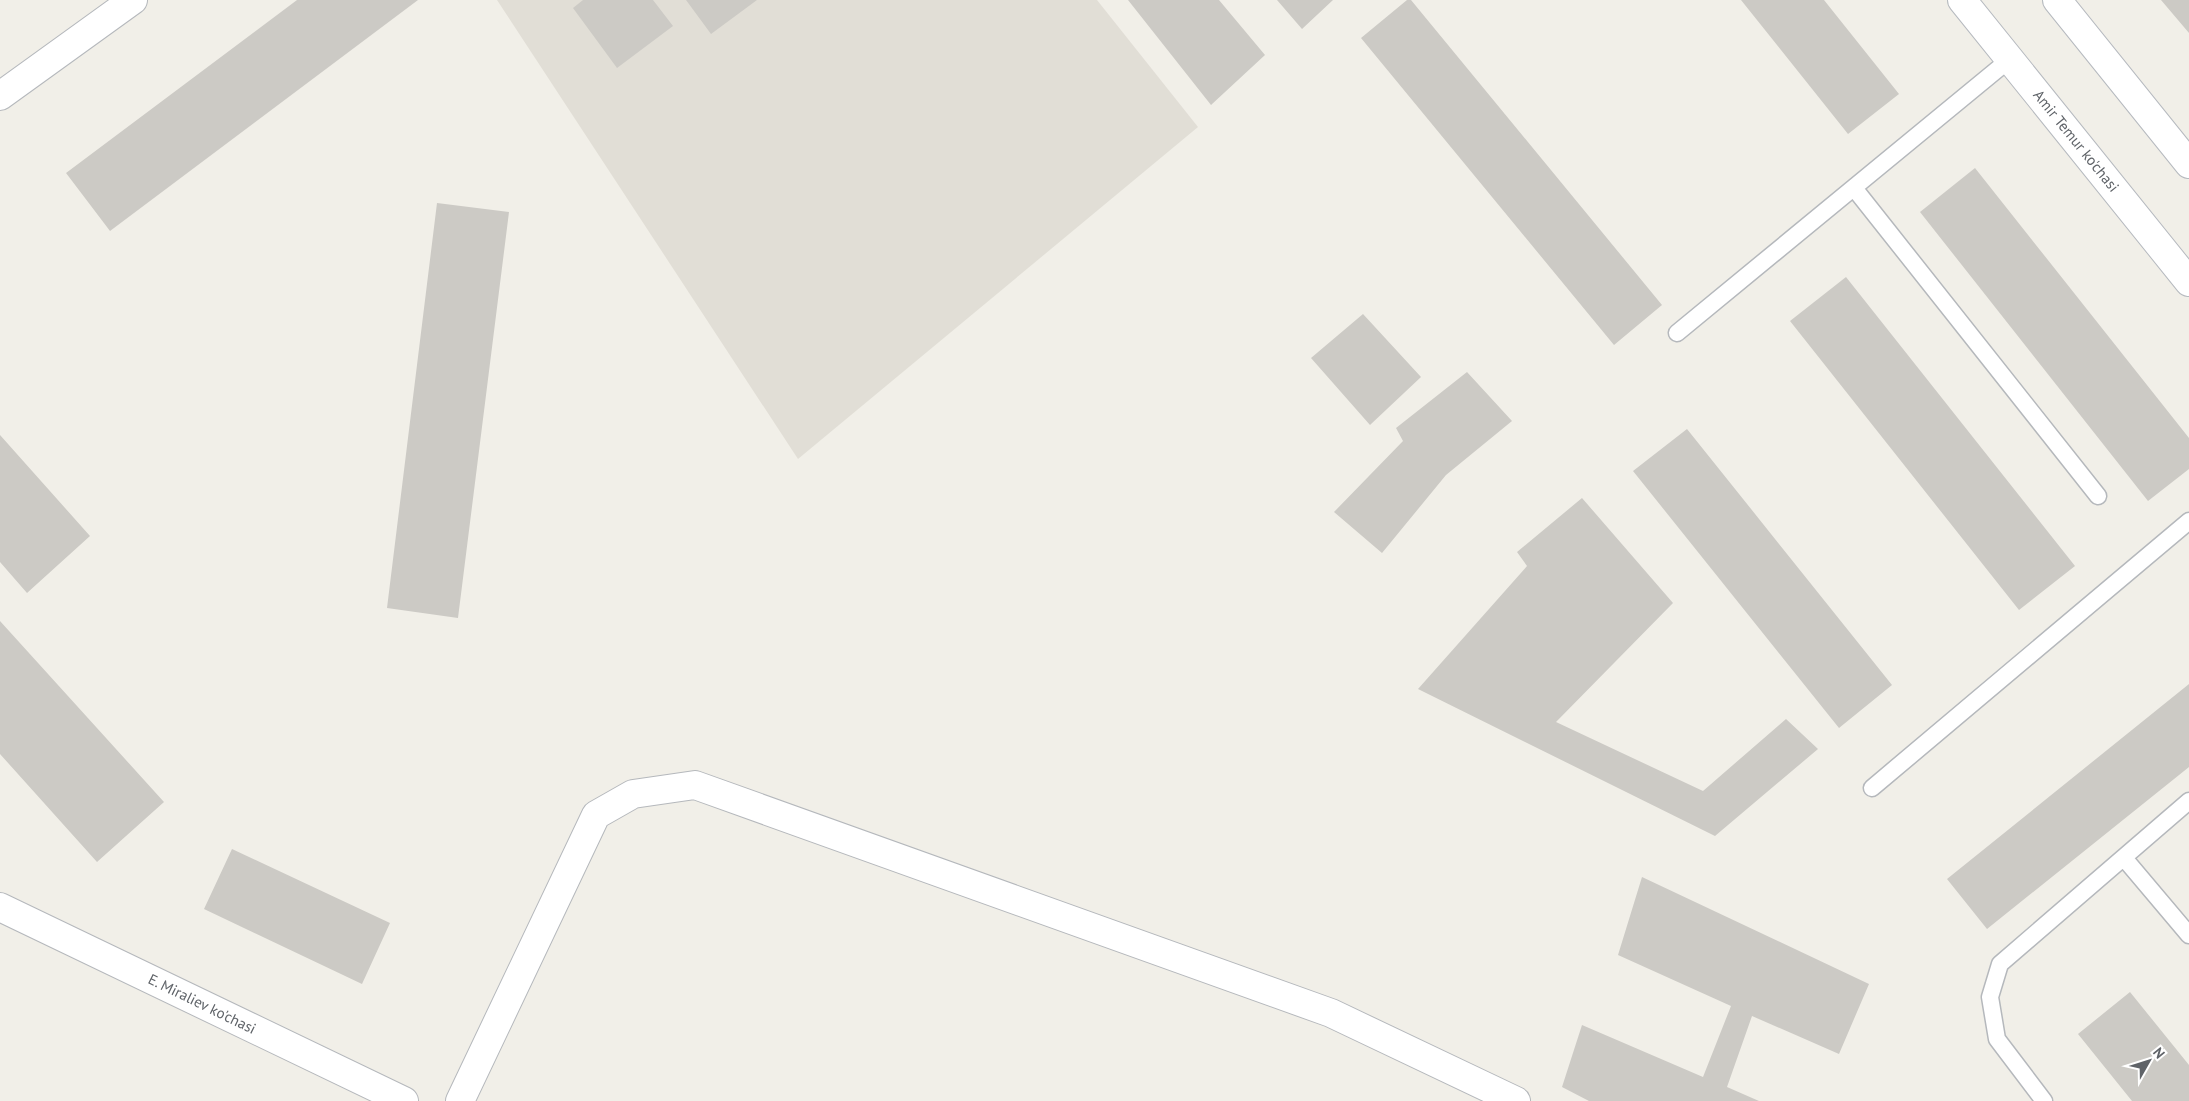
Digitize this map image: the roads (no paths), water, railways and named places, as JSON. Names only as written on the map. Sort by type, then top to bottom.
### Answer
[{"type":"street","points":[[0,96],[132,0]]},
{"type":"street","points":[[2056,0],[2189,164]]},
{"type":"street","name":"Amir Temur ko'chasi","points":[[1972,3],[2010,60],[2189,282]]},
{"type":"street","points":[[460,1101],[596,814],[632,794],[694,785],[1330,1013],[1516,1101]]},
{"type":"street","name":"E. Miraliev ko'chasi","points":[[0,908],[404,1101]]},
{"type":"lane","points":[[1677,333],[2010,60]]},
{"type":"lane","points":[[1854,188],[2098,496]]},
{"type":"lane","points":[[1872,788],[2189,521]]},
{"type":"lane","points":[[2044,1101],[1996,1039],[1990,997],[2000,964],[2189,801]]},
{"type":"lane","points":[[2124,858],[2189,935]]}]
